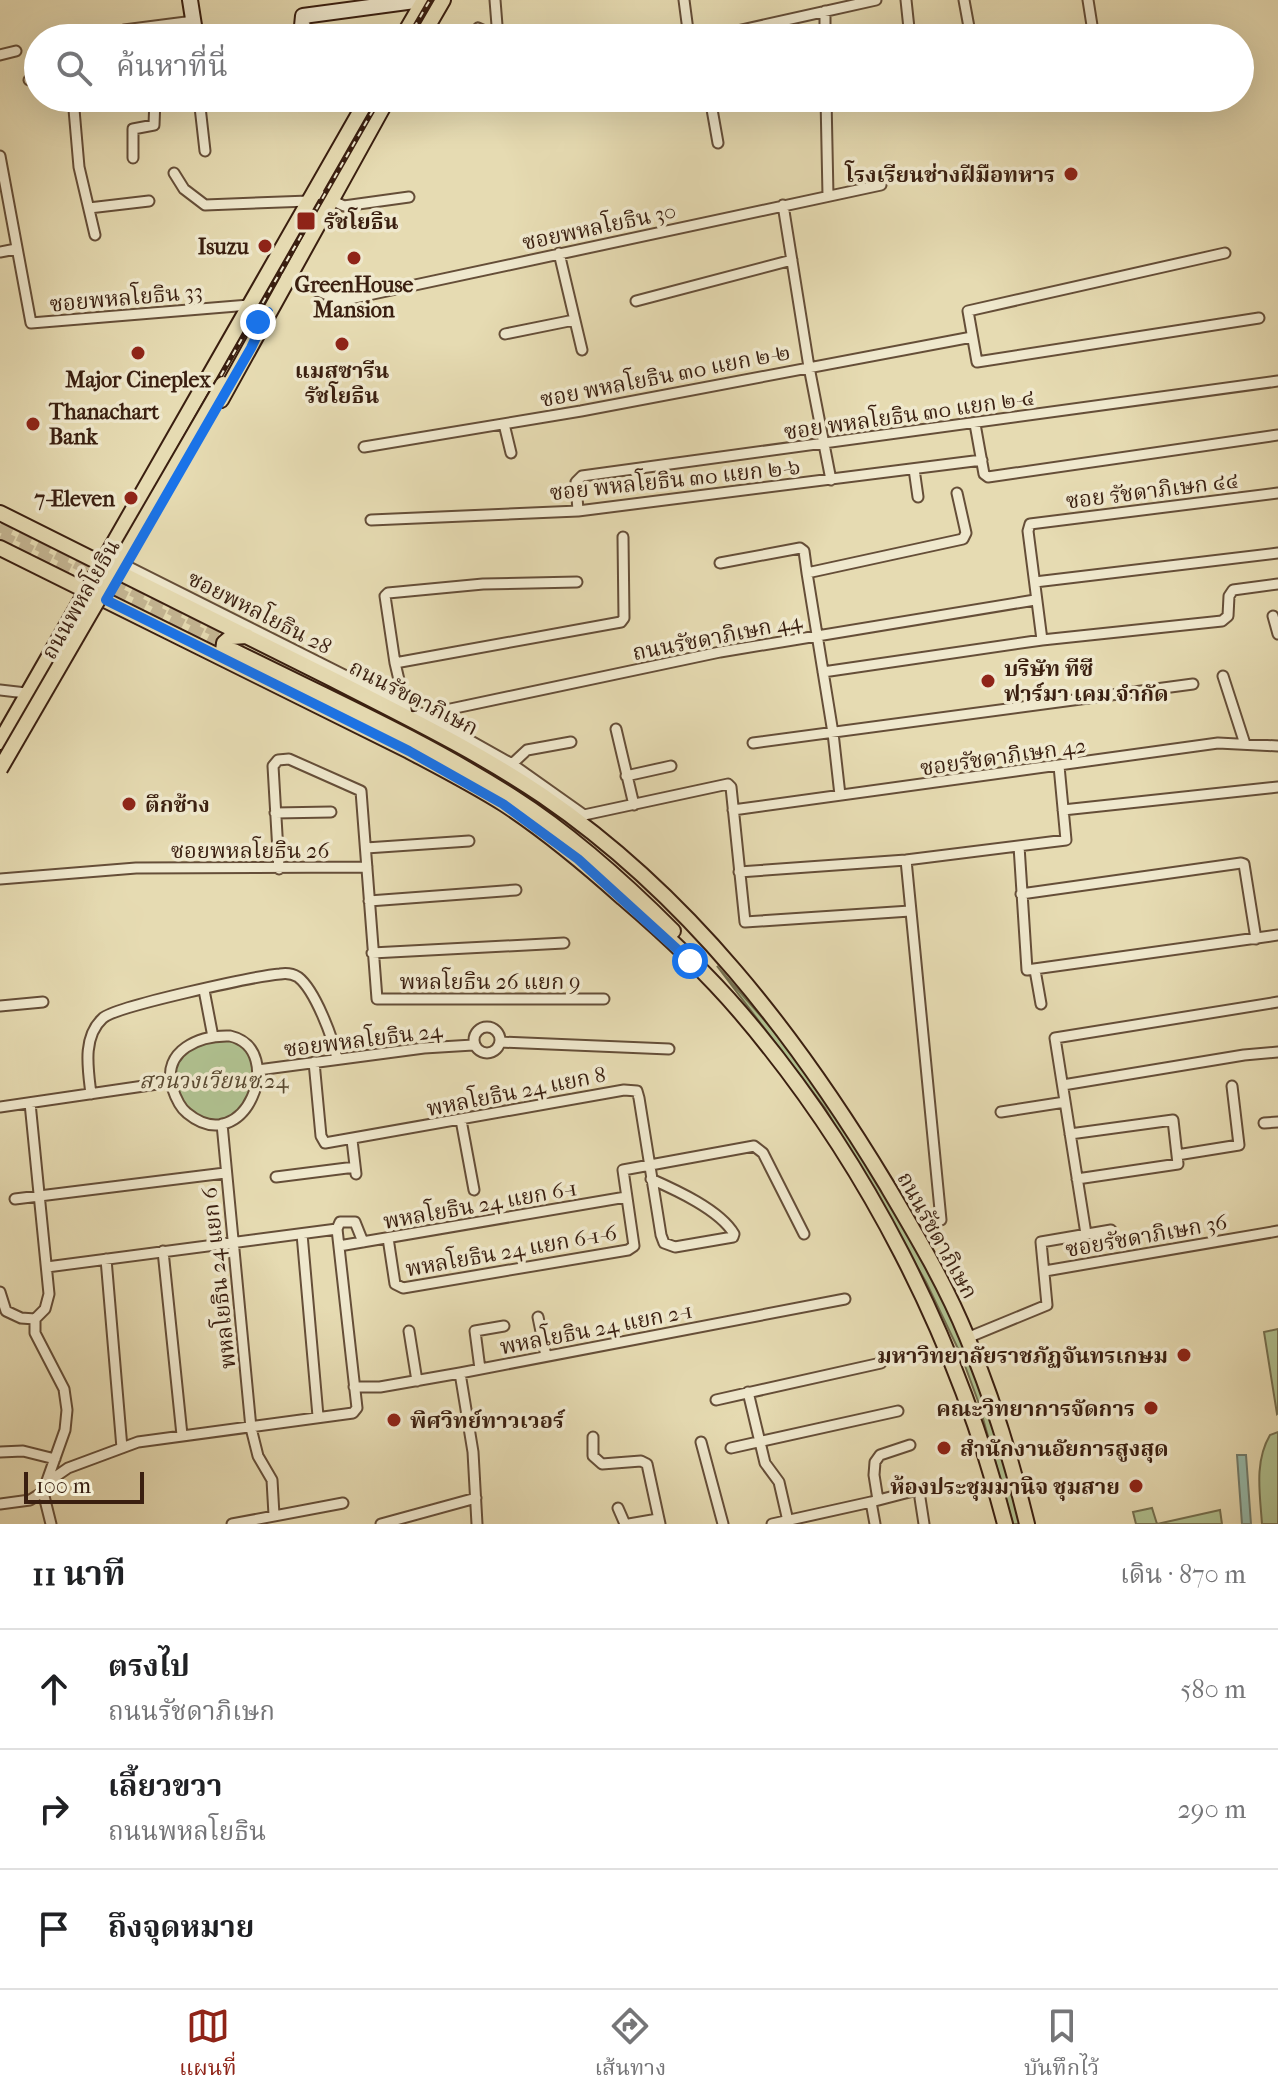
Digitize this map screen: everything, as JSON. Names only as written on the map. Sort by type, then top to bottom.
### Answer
[{"type":"main road","points":[[410,24],[423,0]]},
{"type":"main road","points":[[432,24],[443,0]]},
{"type":"main road","name":"ถนนพหลโยธิน","points":[[0,742],[360,112]]},
{"type":"main road","name":"ถนนพหลโยธิน","points":[[0,781],[251,348],[286,277],[380,112]]},
{"type":"main road","name":"ถนนพหลโยธิน","points":[[0,769],[219,382],[255,310],[252,299]]},
{"type":"main road","name":"ถนนพหลโยธิน","points":[[0,755],[219,382],[258,322],[268,312]]},
{"type":"main road","points":[[139,501],[144,508],[157,510]]},
{"type":"main road","name":"ถนนรัชดาภิเษก","points":[[0,513],[101,564],[123,569],[238,648],[529,821],[640,912],[738,1010],[791,1075],[834,1138],[919,1287],[967,1401],[1005,1524]]},
{"type":"main road","name":"ถนนรัชดาภิเษก","points":[[0,548],[106,600],[411,712],[581,818],[676,907],[755,994],[805,1058],[859,1139],[929,1258],[967,1338],[1008,1453],[1027,1524]]},
{"type":"main road","points":[[62,633],[71,633],[80,644]]},
{"type":"main road","name":"ถนนรัชดาภิเษก","points":[[238,648],[437,742],[544,807],[632,878],[755,994]]},
{"type":"street","points":[[190,0],[194,24]]},
{"type":"street","points":[[302,24],[303,16],[423,0]]},
{"type":"street","points":[[495,0],[497,24]]},
{"type":"street","points":[[684,0],[687,24]]},
{"type":"street","points":[[768,24],[876,0]]},
{"type":"street","points":[[906,0],[909,24]]},
{"type":"street","points":[[964,0],[968,24]]},
{"type":"street","points":[[1088,0],[1092,24]]},
{"type":"street","points":[[825,11],[825,24]]},
{"type":"street","points":[[171,24],[194,21]]},
{"type":"street","points":[[0,55],[16,51]]},
{"type":"street","points":[[74,112],[79,167],[95,235]]},
{"type":"street","points":[[133,158],[133,129],[154,125],[154,112]]},
{"type":"street","points":[[201,112],[205,151]]},
{"type":"street","points":[[712,112],[718,143]]},
{"type":"street","points":[[826,112],[828,196]]},
{"type":"street","name":"ซอยพหลโยธิน 33","points":[[0,156],[31,323],[252,299]]},
{"type":"street","points":[[174,173],[184,189],[205,205],[312,196],[344,206],[409,197]]},
{"type":"street","name":"ซอยพหลโยธิน 30","points":[[286,277],[345,300],[881,185]]},
{"type":"street","points":[[89,208],[149,201]]},
{"type":"street","points":[[783,205],[831,480]]},
{"type":"street","points":[[0,252],[16,249]]},
{"type":"street","points":[[559,253],[582,350]]},
{"type":"street","points":[[1225,253],[968,311],[977,362],[1259,318]]},
{"type":"street","points":[[636,301],[792,260]]},
{"type":"street","points":[[505,334],[574,320]]},
{"type":"street","name":"ซอย พหลโยธิน ๓๐ แยก ๒-๒","points":[[364,447],[972,337]]},
{"type":"street","name":"ซอย พหลโยธิน ๓๐ แยก ๒-๔","points":[[578,511],[576,482],[582,476],[1278,381]]},
{"type":"street","points":[[504,424],[511,453]]},
{"type":"street","points":[[975,424],[984,474],[988,477],[1278,435]]},
{"type":"street","name":"ซอย พหลโยธิน ๓๐ แยก ๒-๖","points":[[371,520],[578,511],[982,460]]},
{"type":"street","points":[[914,469],[918,497]]},
{"type":"street","points":[[807,573],[963,539],[966,533],[957,493]]},
{"type":"street","name":"ซอย รัชดาภิเษก ๔๔","points":[[1035,582],[1028,531],[1030,524],[1278,493]]},
{"type":"street","points":[[395,663],[621,622],[624,618],[623,537]]},
{"type":"street","points":[[720,563],[800,548],[804,551],[840,795]]},
{"type":"street","points":[[1042,640],[1035,582],[1278,553]]},
{"type":"street","name":"ซอยพหลโยธิน 28","points":[[123,569],[512,764],[581,818]]},
{"type":"street","points":[[411,712],[395,663],[384,600],[388,593],[483,584],[577,582]]},
{"type":"street","points":[[823,672],[1042,640],[1222,621],[1228,616],[1229,596],[1233,590],[1278,584]]},
{"type":"street","name":"ถนนรัชดาภิเษก 44","points":[[411,712],[720,652],[1035,600]]},
{"type":"street","points":[[1273,616],[1278,634]]},
{"type":"street","points":[[1223,676],[1245,744]]},
{"type":"street","points":[[753,743],[1193,684]]},
{"type":"street","points":[[0,690],[26,693]]},
{"type":"street","points":[[616,729],[634,805]]},
{"type":"street","points":[[512,764],[527,750],[571,742]]},
{"type":"street","name":"ซอยรัชดาภิเษก 42","points":[[733,810],[1218,743],[1278,746]]},
{"type":"street","points":[[279,869],[273,766],[278,760],[299,762],[361,791],[372,953],[564,943]]},
{"type":"street","points":[[626,776],[671,766]]},
{"type":"street","points":[[739,872],[906,860],[1066,840],[1059,766]]},
{"type":"street","points":[[581,818],[725,784],[731,787],[745,922],[910,911]]},
{"type":"street","points":[[1063,810],[1278,787]]},
{"type":"street","points":[[275,813],[331,812]]},
{"type":"street","points":[[366,848],[469,841]]},
{"type":"street","points":[[1019,846],[1027,970],[1278,935]]},
{"type":"street","points":[[906,860],[941,1220]]},
{"type":"street","points":[[1021,894],[1241,863],[1244,864],[1256,939]]},
{"type":"street","name":"ซอยพหลโยธิน 26","points":[[0,879],[136,868],[367,867]]},
{"type":"street","points":[[369,901],[516,890]]},
{"type":"street","name":"พหลโยธิน 26 แยก 9","points":[[372,953],[377,999],[604,999]]},
{"type":"street","points":[[1035,970],[1041,1004]]},
{"type":"street","points":[[91,1094],[89,1046],[102,1019],[120,1010],[282,974],[298,978],[316,1003],[337,1059]]},
{"type":"street","points":[[204,990],[213,1037],[179,1051],[173,1061],[171,1082],[176,1097],[189,1115],[203,1122],[222,1124]]},
{"type":"street","points":[[0,1006],[43,1002]]},
{"type":"street","points":[[1086,1234],[1055,1038],[1278,1002]]},
{"type":"street","name":"ซอยพหลโยธิน 24","points":[[473,1045],[476,1034],[484,1028],[494,1029],[500,1042]]},
{"type":"street","name":"ซอยพหลโยธิน 24","points":[[213,1037],[230,1036],[242,1041],[258,1070],[250,1105],[237,1117],[222,1124]]},
{"type":"street","name":"ซอยพหลโยธิน 24","points":[[258,1070],[473,1045],[481,1052],[491,1053],[500,1042]]},
{"type":"street","name":"ซอยพหลโยธิน 24","points":[[500,1042],[669,1049]]},
{"type":"street","points":[[1063,1085],[1278,1052]]},
{"type":"street","name":"พหลโยธิน 24 แยก 8","points":[[314,1062],[322,1140],[325,1143],[624,1090],[637,1091],[651,1179],[661,1235],[668,1247],[733,1237],[729,1225],[715,1214],[651,1179]]},
{"type":"street","points":[[0,1107],[171,1082]]},
{"type":"street","points":[[1177,1155],[1239,1145],[1232,1086]]},
{"type":"street","points":[[1001,1112],[1065,1102]]},
{"type":"street","points":[[30,1103],[48,1303],[35,1319],[35,1333],[66,1398],[67,1422],[43,1492],[51,1524]]},
{"type":"street","points":[[1070,1134],[1172,1119],[1178,1164],[1077,1179]]},
{"type":"street","points":[[461,1120],[474,1190]]},
{"type":"street","points":[[1264,1123],[1278,1122]]},
{"type":"street","name":"พหลโยธิน 24 แยก 6","points":[[222,1124],[251,1428],[258,1456],[272,1480],[274,1515]]},
{"type":"street","points":[[276,1177],[356,1170],[352,1140]]},
{"type":"street","points":[[626,1197],[623,1170],[749,1146],[758,1148],[804,1234]]},
{"type":"street","points":[[15,1199],[225,1173]]},
{"type":"street","name":"พหลโยธิน 24 แยก 6-1","points":[[339,1246],[626,1197]]},
{"type":"street","name":"พหลโยธิน 24 แยก 6-1-6","points":[[388,1238],[395,1284],[403,1288],[628,1250],[634,1246],[626,1197]]},
{"type":"street","points":[[0,1504],[30,1500],[68,1468],[122,1448],[182,1435],[251,1428],[356,1411],[337,1231],[340,1222],[353,1221],[363,1242]]},
{"type":"street","points":[[1045,1271],[1041,1242],[1111,1230]]},
{"type":"street","points":[[47,1267],[337,1231]]},
{"type":"street","name":"ซอยรัชดาภิเษก 36","points":[[967,1338],[1045,1308],[1048,1302],[1045,1271],[1278,1231]]},
{"type":"street","points":[[302,1234],[318,1416]]},
{"type":"street","points":[[163,1251],[182,1435]]},
{"type":"street","points":[[106,1259],[122,1448]]},
{"type":"street","points":[[1,1297],[6,1311],[35,1319]]},
{"type":"street","name":"พหลโยธิน 24 แยก 2-1","points":[[354,1387],[380,1387],[417,1381],[845,1299]]},
{"type":"street","points":[[538,1317],[546,1356]]},
{"type":"street","points":[[480,1369],[475,1331],[504,1326]]},
{"type":"street","points":[[409,1331],[417,1381]]},
{"type":"street","points":[[716,1400],[881,1363]]},
{"type":"street","points":[[460,1373],[473,1452],[477,1524]]},
{"type":"street","points":[[748,1392],[765,1463],[779,1482],[788,1521]]},
{"type":"street","points":[[731,1448],[898,1411]]},
{"type":"street","points":[[593,1437],[593,1456],[602,1464],[641,1461],[647,1464],[659,1522],[627,1524],[618,1508]]},
{"type":"street","points":[[701,1442],[723,1524]]},
{"type":"street","points":[[875,1524],[875,1462],[880,1455],[910,1445]]},
{"type":"street","points":[[0,1452],[23,1451],[55,1459]]},
{"type":"street","points":[[772,1524],[920,1494],[924,1524]]},
{"type":"street","points":[[381,1524],[476,1498]]},
{"type":"street","points":[[232,1524],[343,1503]]},
{"type":"green space","points":[[717,966],[809,1071],[942,1294],[989,1411],[1022,1524],[1013,1524],[978,1401],[961,1355],[926,1282],[825,1108]]},
{"type":"green space","name":"สวนวงเวียนซ.24","points":[[218,1036],[247,1046],[257,1066],[247,1108],[228,1122],[210,1123],[191,1116],[171,1082],[173,1061],[183,1048]]},
{"type":"green space","points":[[1278,1329],[1278,1413],[1277,1414],[1264,1332]]},
{"type":"green space","points":[[1278,1432],[1278,1524],[1262,1524],[1259,1478],[1262,1456],[1270,1435]]},
{"type":"green space","points":[[1152,1508],[1157,1524],[1136,1524],[1133,1512]]},
{"type":"green space","points":[[1220,1510],[1222,1524],[1157,1524]]},
{"type":"shaded area","points":[[1237,1455],[1246,1455],[1251,1524],[1242,1524]]},
{"type":"tunnel","points":[[0,525],[239,641]]},
{"type":"tunnel","points":[[0,537],[234,651]]},
{"type":"railway","points":[[416,24],[430,0]]},
{"type":"railway","points":[[0,761],[372,112]]},
{"type":"place","name":"โรงเรียนช่างฝีมือทหาร","points":[[1071,174]]},
{"type":"place","name":"รัชโยธิน","points":[[306,221]]},
{"type":"place","name":"Isuzu","points":[[265,246]]},
{"type":"place","name":"GreenHouse Mansion","points":[[354,258]]},
{"type":"place","name":"แมสซารีน รัชโยธิน","points":[[342,344]]},
{"type":"place","name":"Major Cineplex","points":[[138,353]]},
{"type":"place","name":"Thanachart Bank","points":[[33,424]]},
{"type":"place","name":"7-Eleven","points":[[131,498]]},
{"type":"place","name":"บริษัท ทีซี ฟาร์มา เคม จำกัด","points":[[988,681]]},
{"type":"place","name":"ตึกช้าง","points":[[129,804]]},
{"type":"place","name":"มหาวิทยาลัยราชภัฏจันทรเกษม","points":[[1184,1355]]},
{"type":"place","name":"คณะวิทยาการจัดการ","points":[[1151,1408]]},
{"type":"place","name":"พิศวิทย์ทาวเวอร์","points":[[394,1420]]},
{"type":"place","name":"สำนักงานอัยการสูงสุด","points":[[944,1448]]},
{"type":"place","name":"ห้องประชุมมานิจ ชุมสาย","points":[[1136,1486]]},
{"type":"route","points":[[258,322],[268,312],[251,348],[106,600],[474,786],[541,830],[578,859],[640,912],[690,961]]}]
